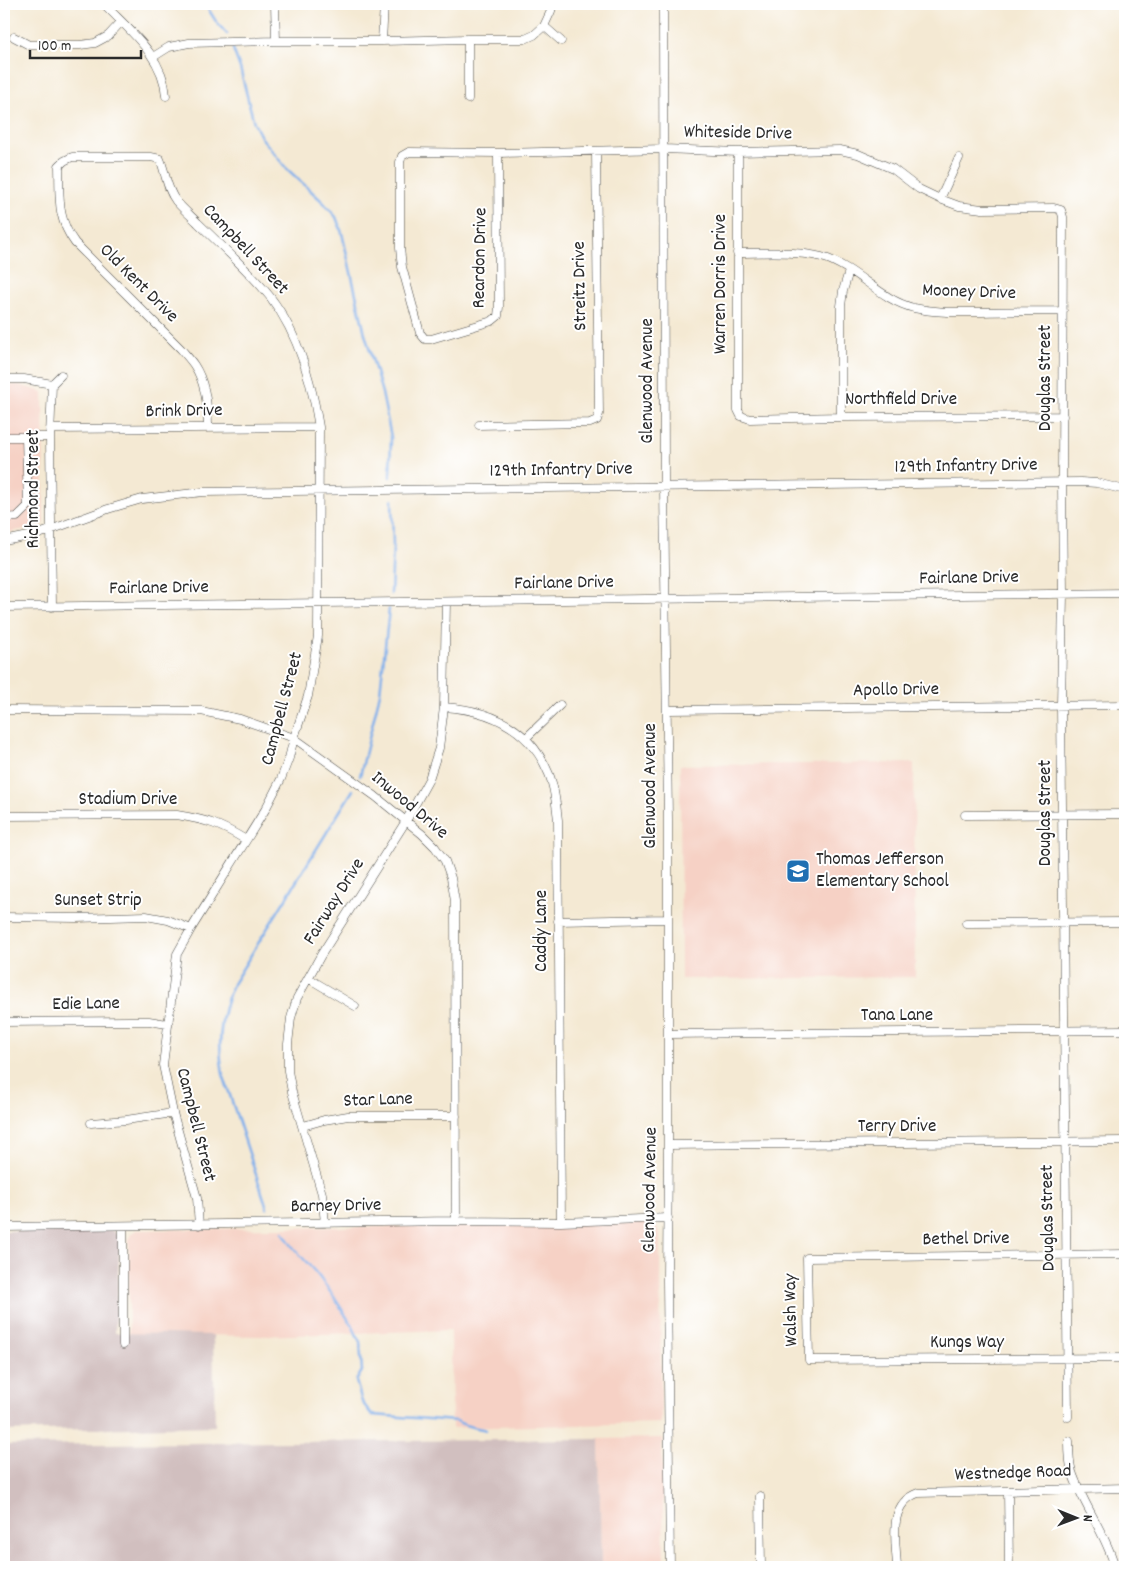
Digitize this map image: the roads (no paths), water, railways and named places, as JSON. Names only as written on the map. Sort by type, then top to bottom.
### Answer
[{"type":"street","points":[[104,4],[153,57],[166,88],[166,96]]},
{"type":"street","points":[[275,4],[276,41]]},
{"type":"street","points":[[382,41],[384,4]]},
{"type":"street","points":[[153,57],[169,47],[188,44],[276,41],[525,39],[534,35],[544,26],[552,11],[553,4]]},
{"type":"street","name":"Glenwood Avenue","points":[[664,4],[664,486],[668,918],[667,1369],[670,1567]]},
{"type":"street","points":[[14,38],[29,45],[80,45],[95,43],[108,36],[121,22]]},
{"type":"street","points":[[544,26],[561,41]]},
{"type":"street","points":[[468,39],[468,98]]},
{"type":"street","name":"Whiteside Drive","points":[[425,339],[420,333],[402,267],[400,248],[400,162],[402,156],[409,152],[498,153],[664,149],[738,152],[840,150],[858,154],[893,169],[919,189],[959,206],[982,209],[1054,208],[1061,210]]},
{"type":"street","name":"Streitz Drive","points":[[479,425],[590,423],[596,420],[599,414],[596,151]]},
{"type":"street","name":"Warren Dorris Drive","points":[[738,152],[738,410],[741,416]]},
{"type":"street","name":"Reardon Drive","points":[[425,339],[432,339],[492,321],[498,316],[498,153]]},
{"type":"street","name":"Old Kent Drive","points":[[160,159],[151,157],[72,157],[64,161],[59,166],[62,222],[75,243],[181,349],[194,365],[202,382],[208,405],[208,427]]},
{"type":"street","points":[[940,199],[959,158]]},
{"type":"street","name":"Campbell Street","points":[[160,159],[166,182],[176,201],[261,286],[278,308],[299,349],[319,427],[318,636],[308,696],[289,758],[268,805],[177,954],[163,1065],[173,1113],[197,1198],[199,1225]]},
{"type":"street","name":"Douglas Street","points":[[1061,210],[1063,217],[1063,594],[1061,706],[1068,1417]]},
{"type":"street","name":"Mooney Drive","points":[[737,253],[779,253],[809,255],[828,259],[898,303],[914,308],[939,312],[1062,311]]},
{"type":"street","points":[[841,417],[841,306],[843,290],[849,271]]},
{"type":"street","points":[[4,379],[24,379],[52,384],[61,375]]},
{"type":"street","name":"Richmond Street","points":[[52,384],[50,433],[52,607]]},
{"type":"street","name":"Northfield Drive","points":[[741,416],[750,419],[1063,416]]},
{"type":"street","name":"Brink Drive","points":[[4,437],[26,437],[50,433],[208,427],[319,427]]},
{"type":"street","points":[[4,518],[17,517],[28,506],[26,437]]},
{"type":"street","name":"129th Infantry Drive","points":[[4,541],[31,536],[108,509],[150,498],[203,492],[1062,482],[1097,483],[1125,490]]},
{"type":"street","name":"Fairlane Drive","points":[[4,607],[1125,593]]},
{"type":"street","name":"Fairway Drive","points":[[325,1223],[322,1194],[292,1092],[288,1071],[288,1044],[291,1018],[308,978],[419,800],[429,778],[439,748],[444,707],[446,602]]},
{"type":"street","points":[[526,738],[560,705]]},
{"type":"street","name":"Apollo Drive","points":[[667,710],[1125,705]]},
{"type":"street","name":"Caddy Lane","points":[[444,707],[463,708],[488,714],[507,723],[526,738],[541,757],[550,775],[556,798],[558,820],[561,1222]]},
{"type":"street","name":"Inwood Drive","points":[[4,710],[201,711],[240,719],[294,738],[375,796],[435,847],[445,861],[451,878],[455,901],[456,1222]]},
{"type":"street","points":[[965,815],[1125,814]]},
{"type":"street","name":"Stadium Drive","points":[[4,816],[177,815],[203,819],[225,828],[246,840]]},
{"type":"street","name":"Sunset Strip","points":[[4,917],[76,918],[146,916],[168,920],[191,929]]},
{"type":"street","points":[[558,921],[668,918]]},
{"type":"street","points":[[966,923],[1125,922]]},
{"type":"street","points":[[308,978],[356,1006]]},
{"type":"street","name":"Edie Lane","points":[[4,1022],[149,1021],[167,1024]]},
{"type":"street","name":"Tana Lane","points":[[668,1034],[1125,1030]]},
{"type":"street","points":[[91,1123],[173,1113]]},
{"type":"street","name":"Star Lane","points":[[303,1126],[348,1116],[456,1116]]},
{"type":"street","name":"Terry Drive","points":[[668,1145],[1125,1141]]},
{"type":"street","name":"Barney Drive","points":[[4,1227],[561,1222],[668,1218]]},
{"type":"street","points":[[123,1226],[123,1345]]},
{"type":"street","name":"Bethel Drive","points":[[807,1258],[1125,1254]]},
{"type":"street","name":"Walsh Way","points":[[807,1258],[809,1360]]},
{"type":"street","name":"Kungs Way","points":[[809,1360],[1125,1358]]},
{"type":"street","points":[[1069,1441],[1069,1458],[1072,1471],[1116,1567]]},
{"type":"street","name":"Westnedge Road","points":[[896,1567],[896,1520],[898,1511],[904,1500],[918,1493],[1125,1488]]},
{"type":"street","points":[[1008,1491],[1009,1567]]},
{"type":"street","points":[[760,1496],[761,1567]]},
{"type":"waterway","points":[[205,4],[217,23],[227,34]]},
{"type":"waterway","points":[[233,49],[240,68],[254,123],[261,137],[286,168],[323,202],[336,217],[342,233],[365,334],[382,393],[391,437],[390,477]]},
{"type":"waterway","points":[[391,594],[392,500]]},
{"type":"waterway","points":[[360,776],[380,693],[389,609]]},
{"type":"waterway","points":[[267,1208],[223,1074],[220,1051],[223,1017],[233,984],[353,790]]},
{"type":"waterway","points":[[283,1232],[292,1246],[334,1297],[353,1327],[360,1342],[362,1371],[356,1381],[362,1402],[372,1415],[457,1421],[467,1426],[486,1430]]},
{"type":"place","name":"Thomas Jefferson Elementary School","points":[[798,871]]}]
